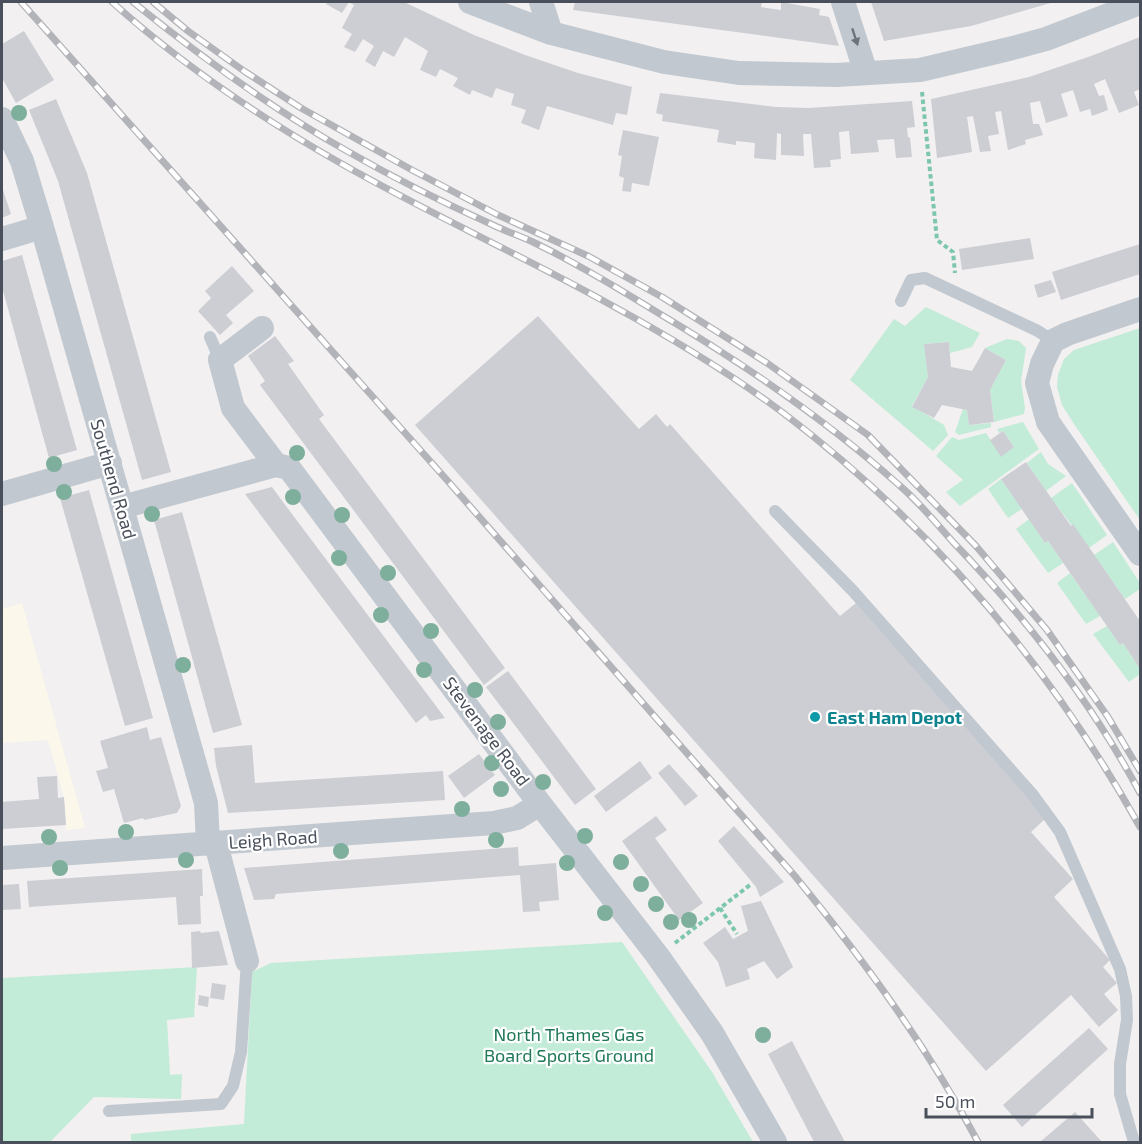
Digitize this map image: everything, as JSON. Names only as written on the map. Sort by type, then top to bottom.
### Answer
[{"type":"street","points":[[470,2],[551,33],[664,62],[739,73],[866,73],[920,70],[1046,39],[1102,9],[1140,3]]},
{"type":"street","points":[[541,2],[551,33]]},
{"type":"street","points":[[843,2],[866,73]]},
{"type":"street","name":"Southend Road","points":[[2,119],[22,161],[42,227],[206,804],[212,844],[247,961]]},
{"type":"street","points":[[2,239],[42,227]]},
{"type":"street","points":[[1140,309],[1053,341],[1042,364],[1037,383],[1048,422],[1140,554]]},
{"type":"street","points":[[220,360],[262,328]]},
{"type":"street","name":"Stevenage Road","points":[[220,360],[233,408],[276,465],[289,468],[294,474],[540,804],[657,956],[712,1033],[775,1143]]},
{"type":"street","points":[[2,494],[110,463]]},
{"type":"street","points":[[122,507],[276,465]]},
{"type":"street","name":"Leigh Road","points":[[2,858],[506,822],[540,804]]},
{"type":"lane","points":[[901,301],[911,280],[925,278],[1038,331],[1053,341]]},
{"type":"lane","points":[[210,337],[220,360]]},
{"type":"lane","points":[[775,511],[854,591],[1033,795],[1060,832],[1120,969],[1126,996],[1127,1020],[1120,1065],[1120,1094],[1134,1143]]},
{"type":"lane","points":[[109,1111],[221,1104],[233,1086],[241,1052],[247,961]]},
{"type":"path","points":[[920,70],[937,240],[953,252],[954,292]]},
{"type":"path","points":[[657,956],[750,885]]},
{"type":"path","points":[[720,908],[737,934]]},
{"type":"shaded area","points":[[22,603],[85,828],[66,830],[64,797],[48,740],[2,743],[2,609]]},
{"type":"green space","points":[[926,307],[980,333],[972,347],[950,353],[949,342],[925,344],[928,377],[912,406],[944,425],[948,435],[933,451],[850,380],[894,319],[905,326]]},
{"type":"green space","points":[[1140,328],[1140,520],[1062,405],[1057,387],[1058,375],[1064,359],[1074,350]]},
{"type":"green space","points":[[1007,339],[1019,341],[1026,348],[1021,381],[1025,408],[1024,414],[994,422],[990,390],[1006,360],[985,348]]},
{"type":"green space","points":[[963,409],[967,410],[969,425],[991,423],[991,427],[959,435],[955,432]]},
{"type":"green space","points":[[1023,422],[1039,449],[960,506],[946,492],[963,480],[936,456],[952,437],[959,440],[986,433],[1001,456],[1014,447],[1003,431],[999,433],[997,429]]},
{"type":"green space","points":[[1041,452],[1048,464],[1066,476],[1046,491],[1027,463]]},
{"type":"green space","points":[[1001,479],[1022,509],[1008,518],[988,489]]},
{"type":"green space","points":[[1072,483],[1107,535],[1089,548],[1051,498]]},
{"type":"green space","points":[[1029,519],[1045,543],[1048,541],[1063,563],[1048,573],[1016,529]]},
{"type":"green space","points":[[1113,542],[1140,583],[1140,589],[1125,599],[1094,555]]},
{"type":"green space","points":[[1070,573],[1100,616],[1086,624],[1057,583]]},
{"type":"green space","points":[[1107,626],[1120,645],[1123,643],[1140,669],[1140,674],[1129,682],[1093,634]]},
{"type":"green space","name":"North Thames Gas Board Sports Ground","points":[[622,942],[712,1072],[753,1142],[131,1142],[131,1134],[244,1124],[252,972],[271,963]]},
{"type":"green space","points":[[197,967],[194,1017],[167,1020],[170,1075],[182,1074],[181,1099],[94,1097],[50,1142],[2,1142],[2,978]]},
{"type":"building","points":[[327,2],[349,2],[342,13],[326,4]]},
{"type":"building","points":[[349,2],[404,2],[474,35],[525,55],[578,73],[632,87],[627,115],[616,113],[613,125],[547,106],[539,130],[521,123],[526,110],[511,105],[514,94],[496,88],[492,98],[472,90],[470,95],[453,86],[458,78],[440,69],[436,77],[420,70],[428,51],[405,37],[394,57],[383,51],[375,67],[365,61],[374,46],[363,39],[355,52],[344,47],[352,34],[342,28],[354,5]]},
{"type":"building","points":[[575,2],[762,2],[761,7],[781,10],[781,2],[820,9],[819,15],[829,17],[839,46],[573,10]]},
{"type":"building","points":[[871,2],[1054,2],[971,26],[884,41]]},
{"type":"building","points":[[24,31],[54,80],[16,103],[2,78],[2,44]]},
{"type":"building","points":[[1140,37],[1140,89],[1134,92],[1139,105],[1119,113],[1105,79],[1094,84],[1099,96],[1104,95],[1108,110],[1092,116],[1090,109],[1080,112],[1073,90],[1061,94],[1068,116],[1046,123],[1040,101],[1030,103],[1033,124],[1039,124],[1043,135],[1025,140],[1026,144],[1008,150],[1001,111],[995,112],[999,134],[988,136],[991,151],[980,152],[973,116],[967,117],[972,152],[937,158],[931,99],[1029,77]]},
{"type":"building","points":[[660,93],[776,107],[809,108],[912,101],[915,127],[907,128],[912,157],[896,158],[894,139],[877,140],[879,152],[851,154],[849,131],[839,132],[841,159],[830,160],[831,167],[814,168],[811,134],[803,134],[804,156],[781,155],[781,134],[777,133],[776,160],[754,158],[755,143],[736,141],[736,145],[717,142],[719,130],[662,121],[663,115],[656,113]]},
{"type":"building","points":[[56,99],[87,173],[171,472],[142,480],[58,181],[29,110]]},
{"type":"building","points":[[623,130],[659,137],[649,186],[632,183],[631,192],[622,191],[624,178],[619,176],[622,156],[618,155]]},
{"type":"building","points":[[2,187],[11,214],[2,218]]},
{"type":"building","points":[[1030,238],[1034,259],[962,270],[959,249]]},
{"type":"building","points":[[1140,244],[1140,274],[1061,300],[1052,272]]},
{"type":"building","points":[[22,255],[77,450],[49,458],[2,287],[2,261]]},
{"type":"building","points":[[232,266],[254,291],[226,315],[233,323],[220,335],[198,311],[211,298],[205,291]]},
{"type":"building","points":[[1051,280],[1056,292],[1038,298],[1034,285]]},
{"type":"building","name":"East Ham Depot","points":[[538,316],[639,429],[656,414],[667,427],[670,424],[840,616],[856,603],[1046,818],[1031,832],[1073,879],[1054,897],[1110,960],[1103,967],[1117,983],[1104,994],[1118,1010],[1099,1027],[1071,995],[986,1071],[415,425]]},
{"type":"building","points":[[275,336],[294,361],[288,364],[324,415],[319,419],[505,668],[484,685],[260,385],[265,381],[248,356]]},
{"type":"building","points":[[949,342],[951,367],[972,371],[985,348],[1006,360],[990,390],[994,422],[969,425],[967,410],[942,405],[934,418],[912,407],[928,377],[924,344]]},
{"type":"building","points":[[1003,431],[1014,447],[1001,457],[990,440]]},
{"type":"building","points":[[1026,462],[1071,526],[1073,524],[1140,621],[1140,669],[1123,643],[1120,645],[1048,541],[1045,543],[1001,479]]},
{"type":"building","points":[[272,487],[445,718],[430,721],[426,715],[416,723],[245,494]]},
{"type":"building","points":[[89,490],[153,718],[125,726],[60,498]]},
{"type":"building","points":[[182,512],[242,725],[213,733],[154,520]]},
{"type":"building","points":[[508,671],[596,789],[575,805],[486,687]]},
{"type":"building","points":[[147,727],[150,740],[161,737],[181,806],[177,813],[124,823],[114,789],[103,792],[96,771],[108,768],[100,741]]},
{"type":"building","points":[[252,745],[255,783],[443,771],[445,800],[228,813],[216,766],[214,748]]},
{"type":"building","points":[[479,754],[495,775],[464,798],[448,776]]},
{"type":"building","points":[[640,761],[652,778],[606,812],[594,796]]},
{"type":"building","points":[[669,764],[698,796],[685,806],[658,773]]},
{"type":"building","points":[[57,776],[58,798],[64,797],[66,825],[2,829],[2,802],[39,799],[37,777]]},
{"type":"building","points":[[656,816],[667,830],[655,838],[703,903],[679,920],[622,841]]},
{"type":"building","points":[[734,826],[784,882],[760,897],[756,887],[718,841]]},
{"type":"building","points":[[518,847],[519,866],[556,863],[559,900],[539,902],[540,911],[523,912],[520,875],[276,894],[274,899],[254,900],[244,868]]},
{"type":"building","points":[[202,869],[201,924],[178,925],[176,897],[29,907],[27,881]]},
{"type":"building","points":[[19,884],[21,909],[2,910],[2,885]]},
{"type":"building","points":[[761,901],[793,967],[777,979],[764,961],[747,969],[750,979],[726,987],[718,962],[703,943],[725,927],[733,939],[748,931],[741,906]]},
{"type":"building","points":[[200,931],[201,933],[219,931],[228,965],[192,968],[191,932]]},
{"type":"building","points":[[212,983],[226,985],[224,1000],[210,998]]},
{"type":"building","points":[[199,995],[209,997],[208,1007],[198,1005]]},
{"type":"building","points":[[1089,1028],[1108,1049],[1022,1127],[1003,1105]]},
{"type":"building","points":[[792,1041],[845,1142],[814,1142],[768,1054]]},
{"type":"building","points":[[1075,1112],[1102,1142],[1040,1142]]},
{"type":"railway","points":[[21,2],[446,479],[794,875],[845,939],[916,1037],[978,1142]]},
{"type":"railway","points":[[112,2],[194,69],[282,128],[375,182],[633,317],[720,369],[782,412],[888,502],[937,550],[983,601],[1067,709],[1105,767],[1140,827]]},
{"type":"railway","points":[[133,2],[237,81],[319,135],[419,190],[535,243],[596,276],[687,330],[750,371],[812,414],[871,460],[913,498],[1031,630],[1078,693],[1140,793]]},
{"type":"railway","points":[[153,2],[188,31],[301,108],[412,170],[498,215],[588,256],[662,297],[767,363],[868,435],[976,546],[1047,630],[1108,717],[1140,771]]},
{"type":"place","name":"East Ham Depot","points":[[815,717]]}]
